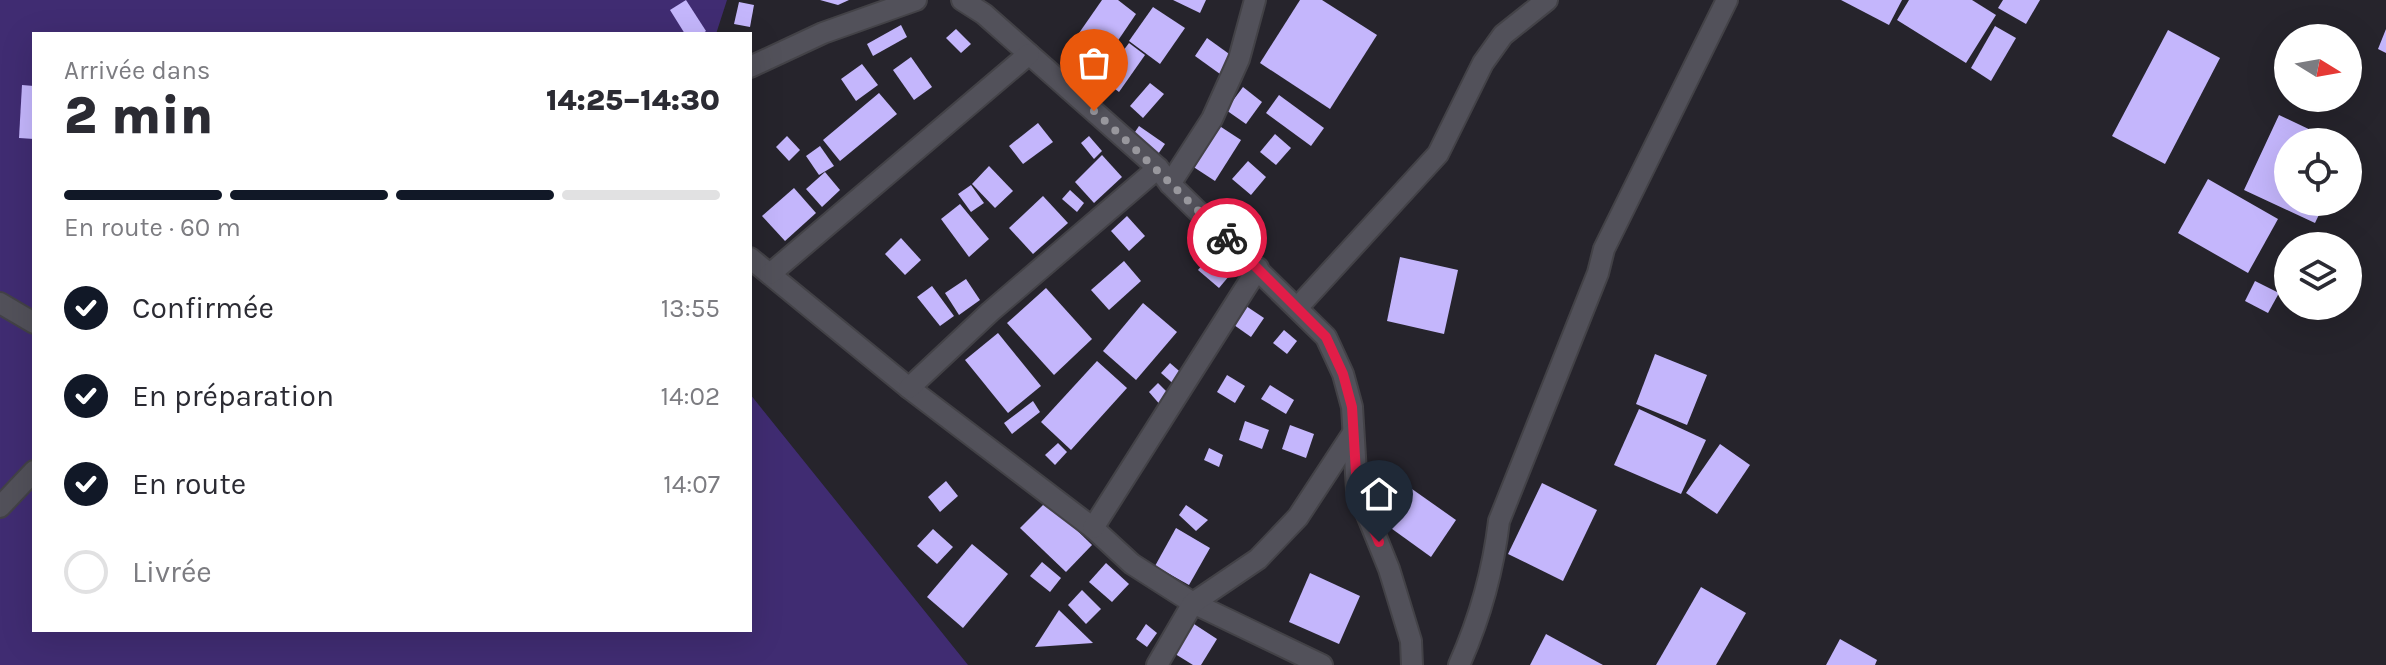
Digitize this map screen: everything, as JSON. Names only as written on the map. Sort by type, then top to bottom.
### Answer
[{"type":"street","points":[[752,66],[823,33],[916,0]]},
{"type":"street","points":[[962,0],[1029,54],[1164,176],[1326,337],[1343,374],[1352,407],[1357,490],[1389,569],[1411,641],[1412,665]]},
{"type":"street","points":[[909,388],[990,312],[1164,176],[1212,119],[1239,59],[1255,0]]},
{"type":"street","points":[[1297,308],[1438,154],[1483,63],[1503,35],[1547,0]]},
{"type":"street","points":[[1459,665],[1483,601],[1494,561],[1499,521],[1598,273],[1604,249],[1727,0]]},
{"type":"street","points":[[770,274],[1029,54]]},
{"type":"street","points":[[752,260],[909,388],[1093,528],[1132,564],[1193,603],[1322,665]]},
{"type":"street","points":[[1093,528],[1258,268]]},
{"type":"street","points":[[0,303],[32,322]]},
{"type":"street","points":[[1157,665],[1193,603],[1258,559],[1298,517],[1353,433]]},
{"type":"street","points":[[0,507],[32,473]]},
{"type":"shaded area","points":[[0,0],[727,0],[717,32],[32,32],[32,632],[752,632],[752,396],[968,665],[0,665]]},
{"type":"building","points":[[686,0],[706,31],[684,32],[670,10]]},
{"type":"building","points":[[820,0],[849,0],[838,5]]},
{"type":"building","points":[[1102,0],[1118,0],[1136,14],[1100,67],[1070,46]]},
{"type":"building","points":[[1173,0],[1206,0],[1200,13]]},
{"type":"building","points":[[1300,0],[1322,0],[1377,35],[1330,109],[1260,63]]},
{"type":"building","points":[[1841,0],[1902,0],[1889,25]]},
{"type":"building","points":[[1909,0],[1972,0],[1996,15],[1966,63],[1897,20]]},
{"type":"building","points":[[2003,0],[2040,0],[2026,24],[1998,8]]},
{"type":"building","points":[[739,2],[754,5],[750,27],[734,24]]},
{"type":"building","points":[[1153,7],[1185,28],[1160,64],[1129,41]]},
{"type":"building","points":[[901,25],[907,37],[873,56],[867,44]]},
{"type":"building","points":[[1995,26],[2016,38],[1991,81],[1971,68]]},
{"type":"building","points":[[956,29],[971,44],[961,53],[946,38]]},
{"type":"building","points":[[2386,29],[2386,53],[2378,49]]},
{"type":"building","points":[[2168,30],[2220,58],[2165,164],[2112,136]]},
{"type":"building","points":[[1207,38],[1232,56],[1220,74],[1195,56]]},
{"type":"building","points":[[1129,43],[1145,55],[1119,92],[1102,79]]},
{"type":"building","points":[[911,57],[932,87],[914,100],[893,70]]},
{"type":"building","points":[[862,64],[878,85],[856,101],[841,79]]},
{"type":"building","points":[[1150,83],[1164,94],[1143,118],[1130,106]]},
{"type":"building","points":[[22,85],[32,86],[32,139],[19,138]]},
{"type":"building","points":[[1243,87],[1262,102],[1246,124],[1226,110]]},
{"type":"building","points":[[879,93],[897,114],[840,161],[823,140]]},
{"type":"building","points":[[1279,95],[1324,128],[1311,146],[1266,113]]},
{"type":"building","points":[[2279,115],[2306,128],[2274,128],[2274,204],[2244,190]]},
{"type":"building","points":[[1038,123],[1053,142],[1023,164],[1009,146]]},
{"type":"building","points":[[1218,125],[1241,140],[1215,181],[1192,166]]},
{"type":"building","points":[[1139,126],[1165,144],[1154,160],[1129,141]]},
{"type":"building","points":[[1275,134],[1291,148],[1276,165],[1260,152]]},
{"type":"building","points":[[787,136],[800,150],[789,161],[776,147]]},
{"type":"building","points":[[1089,136],[1102,151],[1094,159],[1081,143]]},
{"type":"building","points":[[820,146],[834,166],[819,175],[806,156]]},
{"type":"building","points":[[1102,155],[1122,177],[1094,203],[1075,182]]},
{"type":"building","points":[[1248,161],[1266,177],[1251,195],[1232,179]]},
{"type":"building","points":[[989,166],[1013,191],[995,208],[972,184]]},
{"type":"building","points":[[825,172],[840,190],[822,207],[806,189]]},
{"type":"building","points":[[2208,179],[2278,219],[2248,273],[2178,233]]},
{"type":"building","points":[[971,185],[984,203],[971,212],[958,194]]},
{"type":"building","points":[[794,188],[816,213],[785,241],[762,216]]},
{"type":"building","points":[[1070,190],[1084,203],[1077,212],[1062,199]]},
{"type":"building","points":[[1043,196],[1068,223],[1033,254],[1009,228]]},
{"type":"building","points":[[960,204],[989,239],[969,257],[941,219]]},
{"type":"building","points":[[1240,210],[1254,222],[1244,235],[1229,223]]},
{"type":"building","points":[[1127,216],[1145,236],[1129,251],[1111,231]]},
{"type":"building","points":[[2300,216],[2318,216],[2315,223]]},
{"type":"building","points":[[901,238],[921,260],[905,275],[885,254]]},
{"type":"building","points":[[1219,245],[1240,263],[1219,288],[1198,270]]},
{"type":"building","points":[[1400,257],[1458,270],[1444,334],[1387,321]]},
{"type":"building","points":[[1124,261],[1141,281],[1109,310],[1091,290]]},
{"type":"building","points":[[966,279],[980,300],[959,315],[945,293]]},
{"type":"building","points":[[2255,281],[2274,290],[2274,302],[2268,313],[2245,301]]},
{"type":"building","points":[[932,286],[954,316],[940,326],[917,297]]},
{"type":"building","points":[[1046,288],[1092,339],[1054,375],[1007,323]]},
{"type":"building","points":[[1143,303],[1177,332],[1136,380],[1103,351]]},
{"type":"building","points":[[1246,306],[1264,318],[1251,337],[1234,325]]},
{"type":"building","points":[[1284,330],[1297,341],[1287,354],[1273,343]]},
{"type":"building","points":[[998,333],[1041,386],[1008,413],[965,360]]},
{"type":"building","points":[[1655,354],[1707,375],[1687,425],[1636,404]]},
{"type":"building","points":[[1097,361],[1127,388],[1071,450],[1041,422]]},
{"type":"building","points":[[1170,363],[1186,377],[1177,387],[1161,373]]},
{"type":"building","points":[[1227,375],[1245,386],[1235,403],[1217,392]]},
{"type":"building","points":[[1158,383],[1173,398],[1162,407],[1149,392]]},
{"type":"building","points":[[1270,385],[1294,400],[1286,414],[1261,399]]},
{"type":"building","points":[[1033,401],[1040,412],[1012,434],[1004,423]]},
{"type":"building","points":[[1639,409],[1706,440],[1681,494],[1614,465]]},
{"type":"building","points":[[1245,421],[1269,430],[1262,449],[1239,440]]},
{"type":"building","points":[[1290,425],[1314,434],[1306,458],[1282,449]]},
{"type":"building","points":[[1058,443],[1067,452],[1055,465],[1045,455]]},
{"type":"building","points":[[1720,444],[1750,465],[1717,514],[1686,493]]},
{"type":"building","points":[[1209,448],[1223,455],[1219,467],[1204,460]]},
{"type":"building","points":[[1395,477],[1456,520],[1431,557],[1370,513]]},
{"type":"building","points":[[946,481],[958,496],[940,512],[928,497]]},
{"type":"building","points":[[1542,483],[1597,510],[1563,581],[1508,554]]},
{"type":"building","points":[[1047,501],[1092,545],[1066,572],[1020,528]]},
{"type":"building","points":[[1186,505],[1208,520],[1196,531],[1179,515]]},
{"type":"building","points":[[1176,528],[1210,548],[1189,585],[1155,566]]},
{"type":"building","points":[[933,529],[953,547],[937,564],[917,546]]},
{"type":"building","points":[[972,544],[1008,574],[963,628],[927,597]]},
{"type":"building","points":[[1042,562],[1061,578],[1050,592],[1030,576]]},
{"type":"building","points":[[1106,563],[1129,584],[1112,602],[1089,582]]},
{"type":"building","points":[[1310,573],[1360,596],[1339,644],[1289,622]]},
{"type":"building","points":[[1701,587],[1746,613],[1716,665],[1656,665]]},
{"type":"building","points":[[1082,590],[1101,609],[1086,624],[1068,605]]},
{"type":"building","points":[[1059,610],[1093,643],[1035,647]]},
{"type":"building","points":[[1191,622],[1217,639],[1201,665],[1193,665],[1172,652]]},
{"type":"building","points":[[1146,624],[1157,633],[1147,647],[1136,639]]},
{"type":"building","points":[[1546,634],[1603,665],[1530,665]]},
{"type":"building","points":[[1840,639],[1877,660],[1875,665],[1826,665]]},
{"type":"way so far","points":[[1094,111],[1158,168],[1170,184],[1227,238]]},
{"type":"route","points":[[1227,238],[1326,337],[1343,374],[1352,407],[1357,490],[1379,542]]}]
